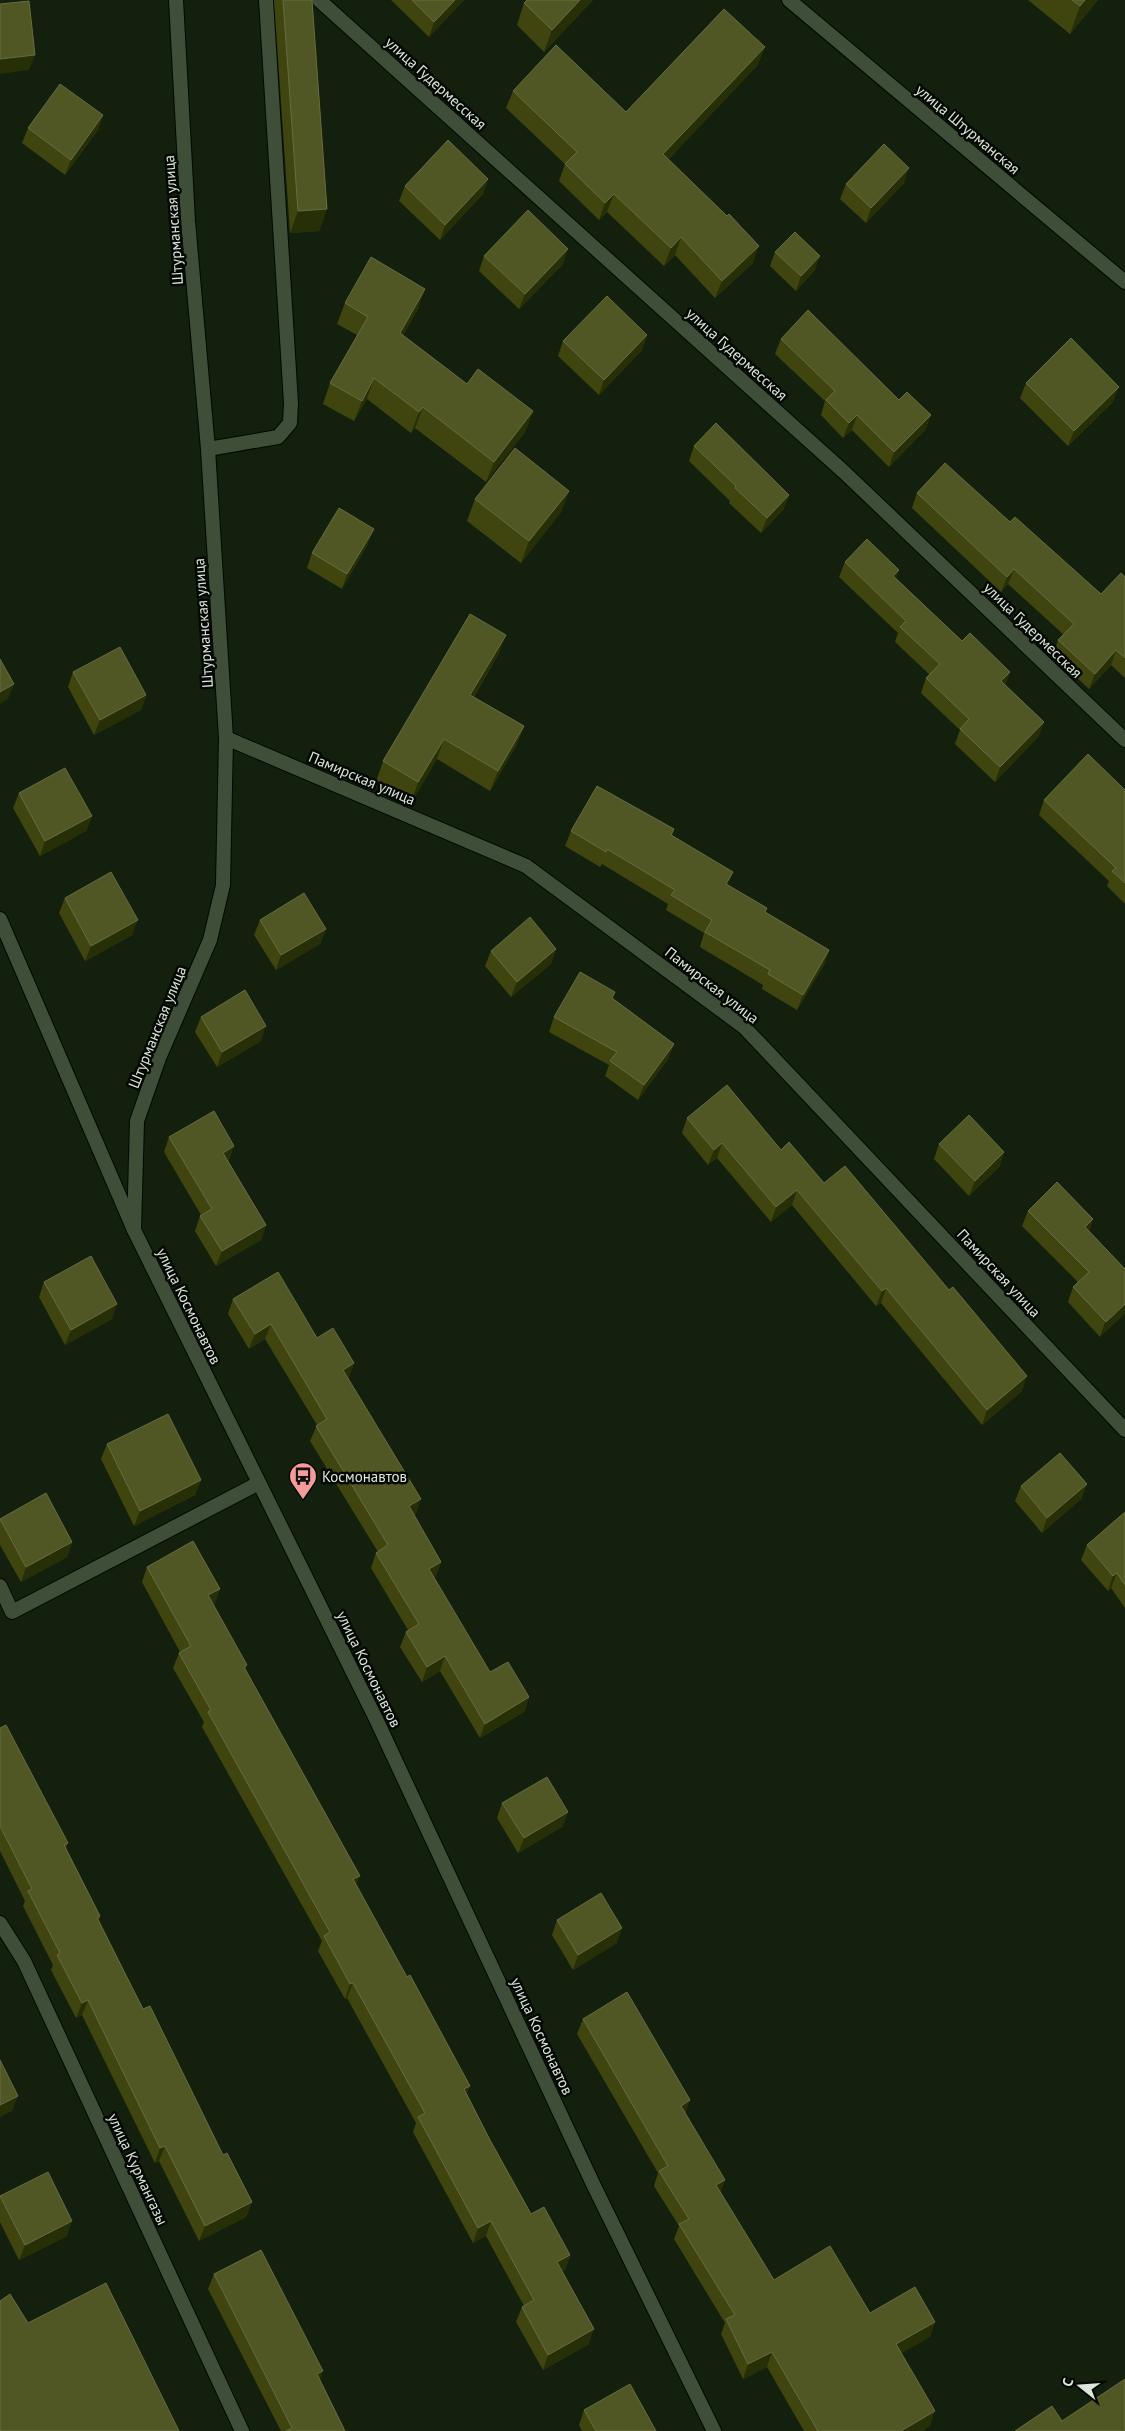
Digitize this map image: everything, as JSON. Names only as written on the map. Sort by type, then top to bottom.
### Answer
[{"type":"street","name":"Штурманская улица","points":[[134,1230],[137,1121],[159,1058],[210,940],[223,885],[226,738],[208,449],[188,221],[176,0]]},
{"type":"street","points":[[208,449],[278,437],[290,422],[291,403],[266,0]]},
{"type":"street","name":"улица Гудермесская","points":[[319,0],[844,472],[1125,740]]},
{"type":"street","name":"улица Штурманская","points":[[789,0],[1125,282]]},
{"type":"street","name":"Памирская улица","points":[[226,738],[526,866],[744,1027],[1125,1430]]},
{"type":"street","name":"улица Космонавтов","points":[[0,919],[134,1230],[376,1719],[593,2184],[714,2431]]},
{"type":"street","points":[[0,1586],[12,1612],[259,1483]]},
{"type":"street","name":"улица Курмангазы","points":[[0,1923],[24,1961],[242,2431]]},
{"type":"building","points":[[283,0],[312,0],[327,209],[298,211]]},
{"type":"building","points":[[412,0],[455,0],[434,22]]},
{"type":"building","points":[[527,0],[580,0],[552,30],[524,3]]},
{"type":"building","points":[[1072,0],[1085,0],[1080,6]]},
{"type":"building","points":[[29,1],[35,55],[0,59],[0,4]]},
{"type":"building","points":[[724,9],[765,47],[663,154],[727,216],[729,214],[759,246],[722,281],[681,237],[671,248],[614,194],[605,203],[565,164],[577,152],[513,91],[556,45],[626,112]]},
{"type":"building","points":[[60,84],[103,115],[71,160],[28,128]]},
{"type":"building","points":[[448,140],[488,179],[445,225],[405,186]]},
{"type":"building","points":[[884,144],[909,168],[871,208],[846,184]]},
{"type":"building","points":[[528,210],[568,249],[525,294],[484,256]]},
{"type":"building","points":[[795,232],[820,256],[801,276],[775,252]]},
{"type":"building","points":[[371,257],[425,289],[400,333],[467,384],[478,369],[533,411],[494,462],[423,407],[419,412],[374,378],[362,401],[330,383],[368,317],[345,303]]},
{"type":"building","points":[[607,296],[647,335],[604,380],[563,341]]},
{"type":"building","points":[[808,310],[899,400],[907,392],[931,415],[894,452],[857,415],[849,423],[826,400],[835,391],[781,339]]},
{"type":"building","points":[[1071,338],[1119,387],[1074,431],[1026,383]]},
{"type":"building","points":[[716,423],[789,495],[767,518],[694,446]]},
{"type":"building","points":[[515,448],[569,491],[529,541],[475,499]]},
{"type":"building","points":[[945,463],[1010,522],[1015,517],[1101,594],[1121,573],[1125,577],[1125,658],[1116,650],[1095,674],[1058,640],[1074,624],[1014,569],[1007,577],[917,493]]},
{"type":"building","points":[[339,508],[374,529],[347,574],[312,553]]},
{"type":"building","points":[[867,539],[899,570],[893,576],[962,641],[970,633],[1010,672],[1001,681],[1044,722],[1000,767],[960,729],[969,719],[926,678],[940,664],[900,627],[906,621],[845,562]]},
{"type":"building","points":[[470,614],[506,635],[470,695],[524,726],[498,771],[444,739],[418,782],[383,761]]},
{"type":"building","points":[[120,647],[146,695],[100,720],[73,672]]},
{"type":"building","points":[[0,659],[14,684],[0,692]]},
{"type":"building","points":[[1088,754],[1125,790],[1125,883],[1112,871],[1116,868],[1044,800]]},
{"type":"building","points":[[65,768],[92,816],[45,841],[19,793]]},
{"type":"building","points":[[597,786],[674,829],[671,835],[733,872],[726,884],[767,908],[765,912],[829,950],[803,995],[768,974],[770,970],[705,932],[712,920],[671,895],[675,890],[607,849],[606,852],[571,831]]},
{"type":"building","points":[[111,872],[138,920],[91,946],[65,898]]},
{"type":"building","points":[[304,893],[326,929],[281,955],[260,920]]},
{"type":"building","points":[[530,917],[556,949],[517,982],[491,951]]},
{"type":"building","points":[[580,972],[615,992],[612,998],[674,1044],[644,1085],[610,1061],[617,1052],[554,1017]]},
{"type":"building","points":[[245,990],[266,1026],[222,1052],[201,1017]]},
{"type":"building","points":[[727,1085],[781,1150],[789,1142],[824,1183],[845,1166],[949,1290],[953,1287],[1027,1376],[987,1410],[886,1288],[882,1291],[797,1190],[776,1207],[722,1143],[714,1150],[687,1118]]},
{"type":"building","points":[[214,1111],[234,1146],[223,1153],[266,1225],[222,1251],[200,1216],[212,1209],[169,1137]]},
{"type":"building","points":[[969,1115],[1004,1152],[975,1181],[939,1144]]},
{"type":"building","points":[[1057,1182],[1093,1219],[1085,1227],[1125,1269],[1125,1304],[1106,1322],[1073,1287],[1089,1272],[1028,1211]]},
{"type":"building","points":[[91,1256],[117,1304],[71,1330],[44,1282]]},
{"type":"building","points":[[278,1272],[317,1338],[333,1328],[354,1363],[343,1370],[421,1499],[409,1506],[441,1562],[429,1569],[490,1672],[508,1662],[529,1697],[485,1724],[445,1656],[427,1667],[406,1632],[419,1624],[376,1553],[388,1545],[316,1426],[327,1419],[271,1324],[255,1334],[233,1299]]},
{"type":"building","points":[[168,1414],[201,1480],[140,1511],[107,1444]]},
{"type":"building","points":[[1060,1453],[1087,1484],[1047,1518],[1021,1486]]},
{"type":"building","points":[[46,1493],[72,1542],[26,1567],[0,1519]]},
{"type":"building","points":[[1125,1512],[1125,1585],[1117,1573],[1113,1576],[1087,1545]]},
{"type":"building","points":[[193,1541],[220,1589],[208,1595],[247,1665],[244,1667],[360,1876],[353,1879],[407,1977],[410,1975],[470,2086],[464,2089],[490,2140],[531,2214],[544,2207],[570,2255],[557,2262],[594,2329],[548,2355],[522,2307],[534,2300],[491,2221],[478,2228],[418,2117],[425,2113],[353,1983],[350,1984],[324,1936],[330,1932],[208,1712],[211,1710],[179,1653],[191,1646],[147,1567]]},
{"type":"building","points":[[6,1725],[68,1843],[64,1845],[100,1916],[97,1918],[143,2009],[150,2006],[223,2155],[227,2153],[252,2202],[205,2226],[165,2146],[160,2148],[88,2000],[82,2003],[57,1955],[60,1953],[28,1891],[32,1889],[0,1826],[0,1728]]},
{"type":"building","points":[[547,1777],[568,1812],[524,1838],[502,1803]]},
{"type":"building","points":[[601,1893],[622,1928],[578,1955],[557,1920]]},
{"type":"building","points":[[627,1992],[690,2100],[681,2106],[725,2180],[716,2185],[774,2280],[830,2246],[870,2313],[915,2287],[935,2322],[896,2344],[935,2411],[901,2431],[818,2431],[772,2352],[748,2364],[726,2319],[735,2315],[679,2224],[689,2219],[659,2171],[668,2166],[583,2019]]},
{"type":"building","points":[[0,2060],[18,2096],[0,2105]]},
{"type":"building","points":[[48,2172],[72,2221],[25,2245],[0,2196]]},
{"type":"building","points":[[261,2250],[323,2371],[317,2374],[345,2431],[286,2431],[292,2428],[214,2274]]},
{"type":"building","points":[[106,2283],[179,2431],[1,2431],[0,2301],[10,2294],[28,2323]]},
{"type":"building","points":[[1125,2379],[1125,2431],[1015,2431],[1052,2406],[1062,2421]]},
{"type":"building","points":[[630,2384],[656,2431],[596,2431],[584,2410]]},
{"type":"place","name":"Космонавтов","points":[[303,1500]]}]
